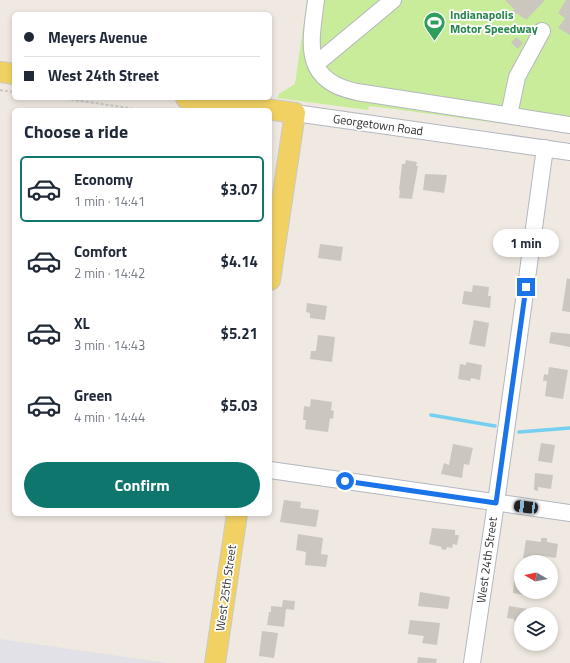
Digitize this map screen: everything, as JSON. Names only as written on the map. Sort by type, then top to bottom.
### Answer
[{"type":"main road","points":[[0,72],[12,74]]},
{"type":"main road","name":"Georgetown Road","points":[[201,100],[259,108]]},
{"type":"main road","name":"Georgetown Road","points":[[272,110],[295,113]]},
{"type":"main road","points":[[272,267],[295,113]]},
{"type":"main road","name":"West 25th Street","points":[[216,663],[237,516]]},
{"type":"street","points":[[316,0],[311,35],[311,48],[316,64],[324,78],[334,85],[345,90],[570,125]]},
{"type":"street","points":[[316,64],[393,0]]},
{"type":"street","points":[[509,116],[517,77],[542,31]]},
{"type":"street","name":"Georgetown Road","points":[[295,113],[570,152]]},
{"type":"street","name":"West 24th Street","points":[[472,663],[496,503],[545,148]]},
{"type":"street","points":[[272,470],[570,513]]},
{"type":"path","points":[[0,90],[12,92]]},
{"type":"path","points":[[74,100],[128,108]]},
{"type":"shaded area","points":[[0,639],[168,663],[0,663]]},
{"type":"green space","name":"Indianapolis Motor Speedway","points":[[307,0],[570,0],[570,133],[369,106],[368,110],[277,98],[279,94],[295,84]]},
{"type":"building","points":[[505,0],[545,0],[526,20],[517,13],[514,15],[511,13],[514,9]]},
{"type":"building","points":[[566,0],[570,0],[570,35],[558,28],[565,18],[558,13]]},
{"type":"building","points":[[516,37],[523,43],[518,49],[511,43]]},
{"type":"building","points":[[406,160],[417,162],[416,166],[418,166],[412,199],[399,198],[402,164],[405,164]]},
{"type":"building","points":[[425,174],[447,175],[444,193],[423,190]]},
{"type":"building","points":[[320,244],[343,247],[341,261],[318,258]]},
{"type":"building","points":[[567,278],[570,279],[570,312],[562,311]]},
{"type":"building","points":[[473,285],[489,287],[488,296],[491,296],[490,308],[462,304],[464,291],[472,292]]},
{"type":"building","points":[[307,303],[327,306],[325,320],[310,318],[310,313],[306,312]]},
{"type":"building","points":[[474,320],[489,323],[485,347],[469,344]]},
{"type":"building","points":[[551,332],[570,334],[570,347],[549,343]]},
{"type":"building","points":[[318,335],[335,337],[332,362],[310,359],[311,351],[316,351]]},
{"type":"building","points":[[466,362],[482,365],[480,380],[471,378],[470,381],[458,379],[460,364],[466,365]]},
{"type":"building","points":[[549,367],[568,370],[563,399],[545,396],[547,381],[543,381],[544,374],[548,375]]},
{"type":"building","points":[[311,399],[332,402],[331,410],[334,411],[333,419],[330,418],[328,432],[305,429],[306,420],[303,420],[304,406],[310,407]]},
{"type":"building","points":[[541,443],[555,445],[552,463],[538,461]]},
{"type":"building","points":[[453,444],[473,448],[469,465],[464,464],[462,478],[441,474],[444,463],[449,465]]},
{"type":"building","points":[[535,473],[553,475],[551,489],[538,487],[538,491],[534,490]]},
{"type":"building","points":[[284,500],[301,502],[300,508],[319,510],[316,527],[280,522]]},
{"type":"building","points":[[432,528],[455,530],[455,535],[459,535],[457,545],[453,544],[452,548],[447,547],[446,550],[441,549],[442,547],[429,544]]},
{"type":"building","points":[[298,534],[323,538],[321,554],[328,555],[326,567],[305,565],[306,552],[296,550]]},
{"type":"building","points":[[541,538],[547,538],[547,542],[558,544],[556,555],[524,555],[526,540],[541,542]]},
{"type":"building","points":[[420,592],[450,597],[448,609],[418,606]]},
{"type":"building","points":[[283,600],[295,601],[294,610],[286,609],[284,627],[267,625],[269,612],[271,612],[271,606],[282,607]]},
{"type":"building","points":[[509,606],[515,607],[514,607],[514,619],[507,618]]},
{"type":"building","points":[[410,620],[440,623],[437,645],[422,643],[424,636],[408,634]]},
{"type":"building","points":[[262,631],[278,633],[274,658],[259,656]]},
{"type":"building","points":[[418,657],[437,659],[436,663],[417,663]]},
{"type":"waterway","points":[[431,415],[495,426]]},
{"type":"waterway","points":[[519,432],[570,428]]},
{"type":"place","name":"Indianapolis Motor Speedway","points":[[435,42]]},
{"type":"route","points":[[345,481],[496,503],[526,287]]}]
